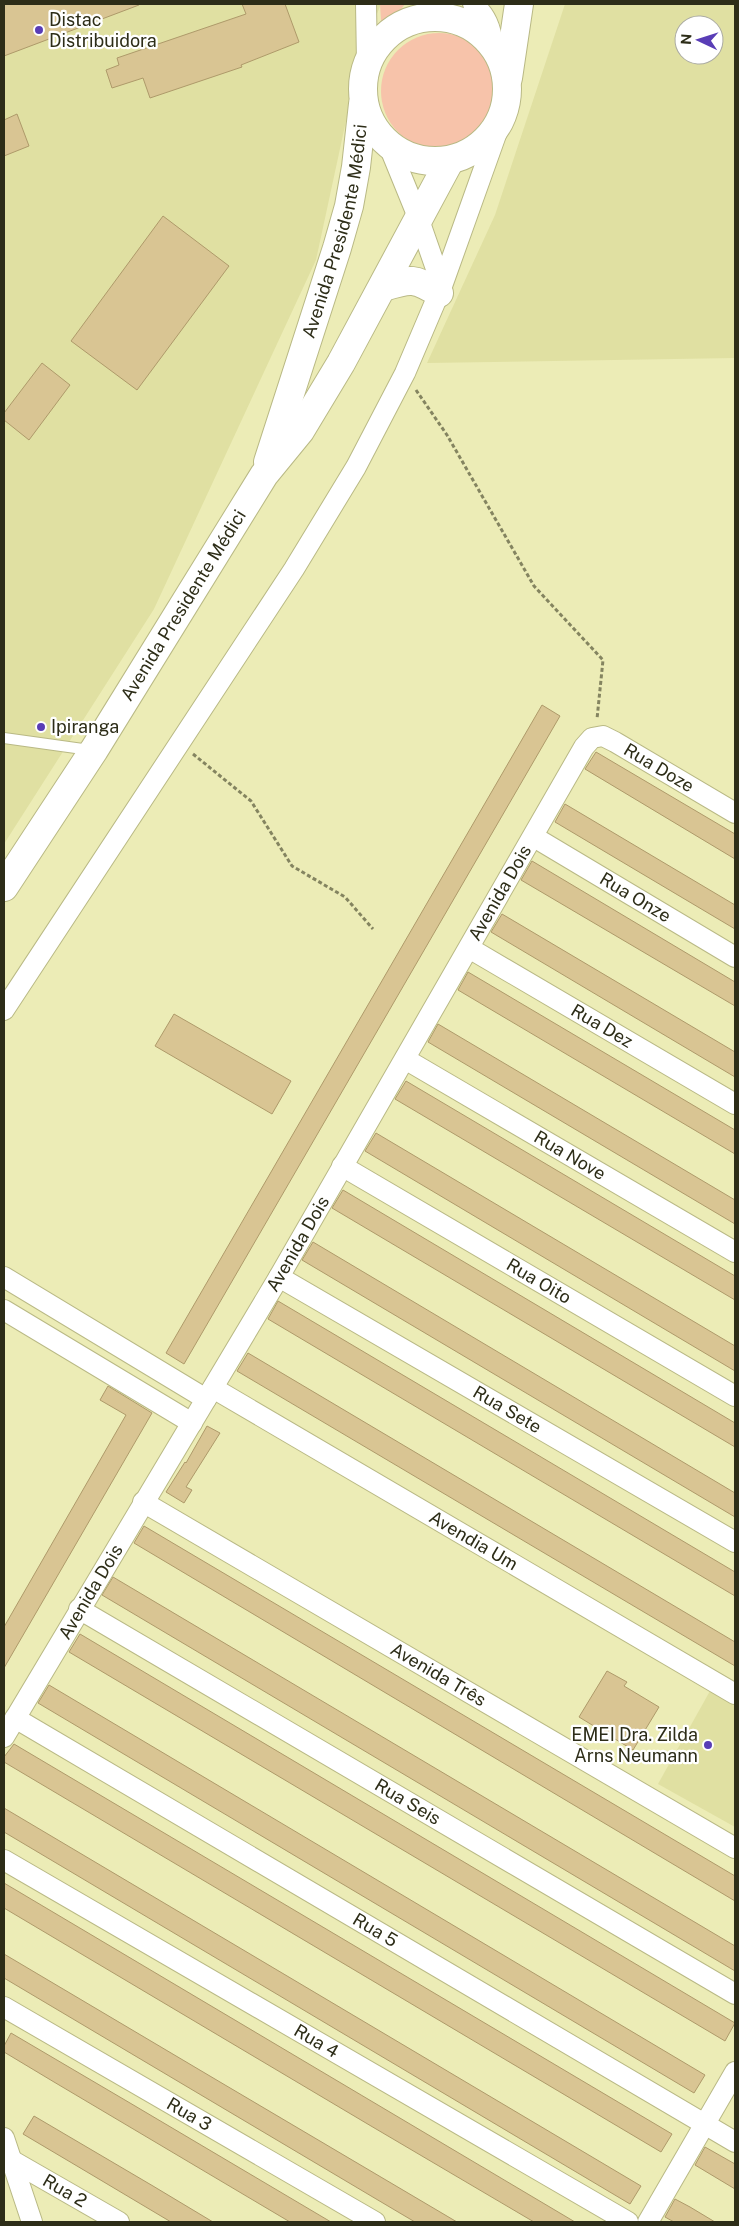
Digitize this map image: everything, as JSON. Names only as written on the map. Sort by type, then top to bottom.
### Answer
[{"type":"main road","points":[[507,79],[502,61],[493,45],[480,31],[464,22],[414,12],[377,45],[367,62],[363,100],[368,117],[376,133],[389,146],[417,161],[449,162],[467,156],[482,146],[495,132],[503,116],[519,4]]},
{"type":"main road","name":"Avenida Presidente Médici","points":[[264,475],[349,206],[356,167],[363,100]]},
{"type":"main road","name":"Avenida Presidente Médici","points":[[4,887],[94,750],[264,475],[300,431],[341,363],[449,162]]},
{"type":"main road","points":[[383,287],[411,280],[441,289]]},
{"type":"street","points":[[366,4],[367,62]]},
{"type":"street","points":[[473,4],[485,16],[491,30],[493,45]]},
{"type":"street","points":[[4,1010],[294,569],[356,467],[404,373],[441,289],[503,116]]},
{"type":"street","points":[[389,146],[418,217],[441,289]]},
{"type":"street","name":"Rua Doze","points":[[590,742],[603,736],[735,814]]},
{"type":"street","name":"Avenida Dois","points":[[4,1737],[279,1277],[590,742]]},
{"type":"street","name":"Rua Onze","points":[[534,837],[735,957]]},
{"type":"street","name":"Rua Dez","points":[[470,948],[735,1104]]},
{"type":"street","name":"Rua Nove","points":[[404,1059],[735,1252]]},
{"type":"street","name":"Rua Oito","points":[[342,1166],[735,1396]]},
{"type":"street","name":"Avendia Um","points":[[4,1277],[735,1694]]},
{"type":"street","name":"Rua Sete","points":[[279,1277],[735,1542]]},
{"type":"street","points":[[4,1310],[192,1423]]},
{"type":"street","name":"Avenida Três","points":[[143,1502],[735,1848]]},
{"type":"street","name":"Rua Seis","points":[[79,1609],[735,1994]]},
{"type":"street","name":"Rua 5","points":[[16,1718],[735,2142]]},
{"type":"street","name":"Rua 4","points":[[4,1860],[628,2222]]},
{"type":"street","name":"Rua 3","points":[[4,2007],[375,2222]]},
{"type":"street","points":[[648,2222],[735,2072]]},
{"type":"street","points":[[4,2138],[32,2222]]},
{"type":"street","name":"Rua 2","points":[[11,2160],[119,2222]]},
{"type":"lane","points":[[4,738],[94,750]]},
{"type":"path","points":[[404,373],[447,435],[534,586],[603,660],[590,742]]},
{"type":"path","points":[[179,742],[250,801],[292,866],[345,897],[374,929]]},
{"type":"shaded area","points":[[4,4],[381,4],[360,56],[316,260],[154,609],[4,844]]},
{"type":"shaded area","points":[[380,4],[405,4],[382,35]]},
{"type":"shaded area","points":[[565,4],[735,4],[735,358],[427,363],[495,215]]},
{"type":"shaded area","points":[[439,33],[461,38],[480,50],[492,69],[497,91],[492,113],[480,132],[461,144],[439,149],[417,144],[398,132],[386,113],[381,91],[386,69],[398,50],[417,38]]},
{"type":"shaded area","name":"EMEI Dra. Zilda Arns Neumann","points":[[710,1691],[735,1706],[735,1827],[658,1784]]},
{"type":"building","name":"Distac Distribuidora","points":[[4,4],[139,4],[139,5],[4,56]]},
{"type":"building","points":[[242,4],[285,4],[299,42],[241,65],[242,67],[150,98],[143,78],[112,88],[106,70],[119,65],[117,58],[246,14]]},
{"type":"building","points":[[17,114],[29,146],[4,156],[4,120]]},
{"type":"building","points":[[163,216],[229,266],[137,390],[71,341]]},
{"type":"building","points":[[42,363],[70,385],[29,440],[4,420],[4,413]]},
{"type":"building","points":[[542,705],[560,716],[184,1364],[166,1353]]},
{"type":"building","points":[[596,752],[735,834],[735,859],[585,769]]},
{"type":"building","points":[[565,804],[735,905],[735,929],[555,822]]},
{"type":"building","points":[[532,861],[735,982],[735,1006],[521,880]]},
{"type":"building","points":[[502,914],[735,1052],[735,1077],[491,932]]},
{"type":"building","points":[[468,972],[735,1130],[735,1154],[458,990]]},
{"type":"building","points":[[174,1014],[291,1081],[272,1114],[155,1046]]},
{"type":"building","points":[[438,1024],[735,1200],[735,1224],[428,1042]]},
{"type":"building","points":[[406,1081],[735,1276],[735,1300],[395,1099]]},
{"type":"building","points":[[376,1133],[735,1346],[735,1371],[365,1151]]},
{"type":"building","points":[[343,1190],[735,1423],[735,1447],[332,1208]]},
{"type":"building","points":[[313,1242],[735,1493],[735,1517],[302,1260]]},
{"type":"building","points":[[278,1301],[735,1572],[735,1596],[268,1319]]},
{"type":"building","points":[[248,1353],[735,1642],[735,1666],[237,1371]]},
{"type":"building","points":[[108,1386],[152,1413],[4,1668],[4,1627],[126,1415],[100,1400]]},
{"type":"building","points":[[207,1426],[220,1433],[186,1487],[192,1490],[184,1503],[166,1492],[186,1463]]},
{"type":"building","points":[[144,1526],[735,1876],[735,1901],[134,1543]]},
{"type":"building","points":[[113,1577],[735,1946],[735,1971],[102,1595]]},
{"type":"building","points":[[80,1634],[735,2023],[725,2041],[69,1652]]},
{"type":"building","points":[[607,1671],[627,1682],[624,1686],[659,1707],[633,1750],[579,1717]]},
{"type":"building","points":[[49,1685],[705,2075],[694,2093],[38,1703]]},
{"type":"building","points":[[14,1744],[672,2134],[661,2152],[4,1762],[4,1757]]},
{"type":"building","points":[[4,1808],[641,2186],[630,2204],[4,1832]]},
{"type":"building","points":[[4,1883],[575,2222],[534,2222],[371,2126],[4,1908]]},
{"type":"building","points":[[4,1954],[457,2222],[415,2222],[393,2209],[4,1978]]},
{"type":"building","points":[[11,2033],[331,2222],[290,2222],[4,2052],[4,2046]]},
{"type":"building","points":[[34,2116],[213,2222],[171,2222],[23,2134]]},
{"type":"building","points":[[705,2147],[735,2164],[735,2189],[695,2165]]},
{"type":"building","points":[[675,2199],[715,2222],[674,2222],[665,2217]]},
{"type":"place","name":"Distac Distribuidora","points":[[39,30]]},
{"type":"place","name":"Ipiranga","points":[[41,727]]},
{"type":"place","name":"EMEI Dra. Zilda Arns Neumann","points":[[708,1745]]}]
